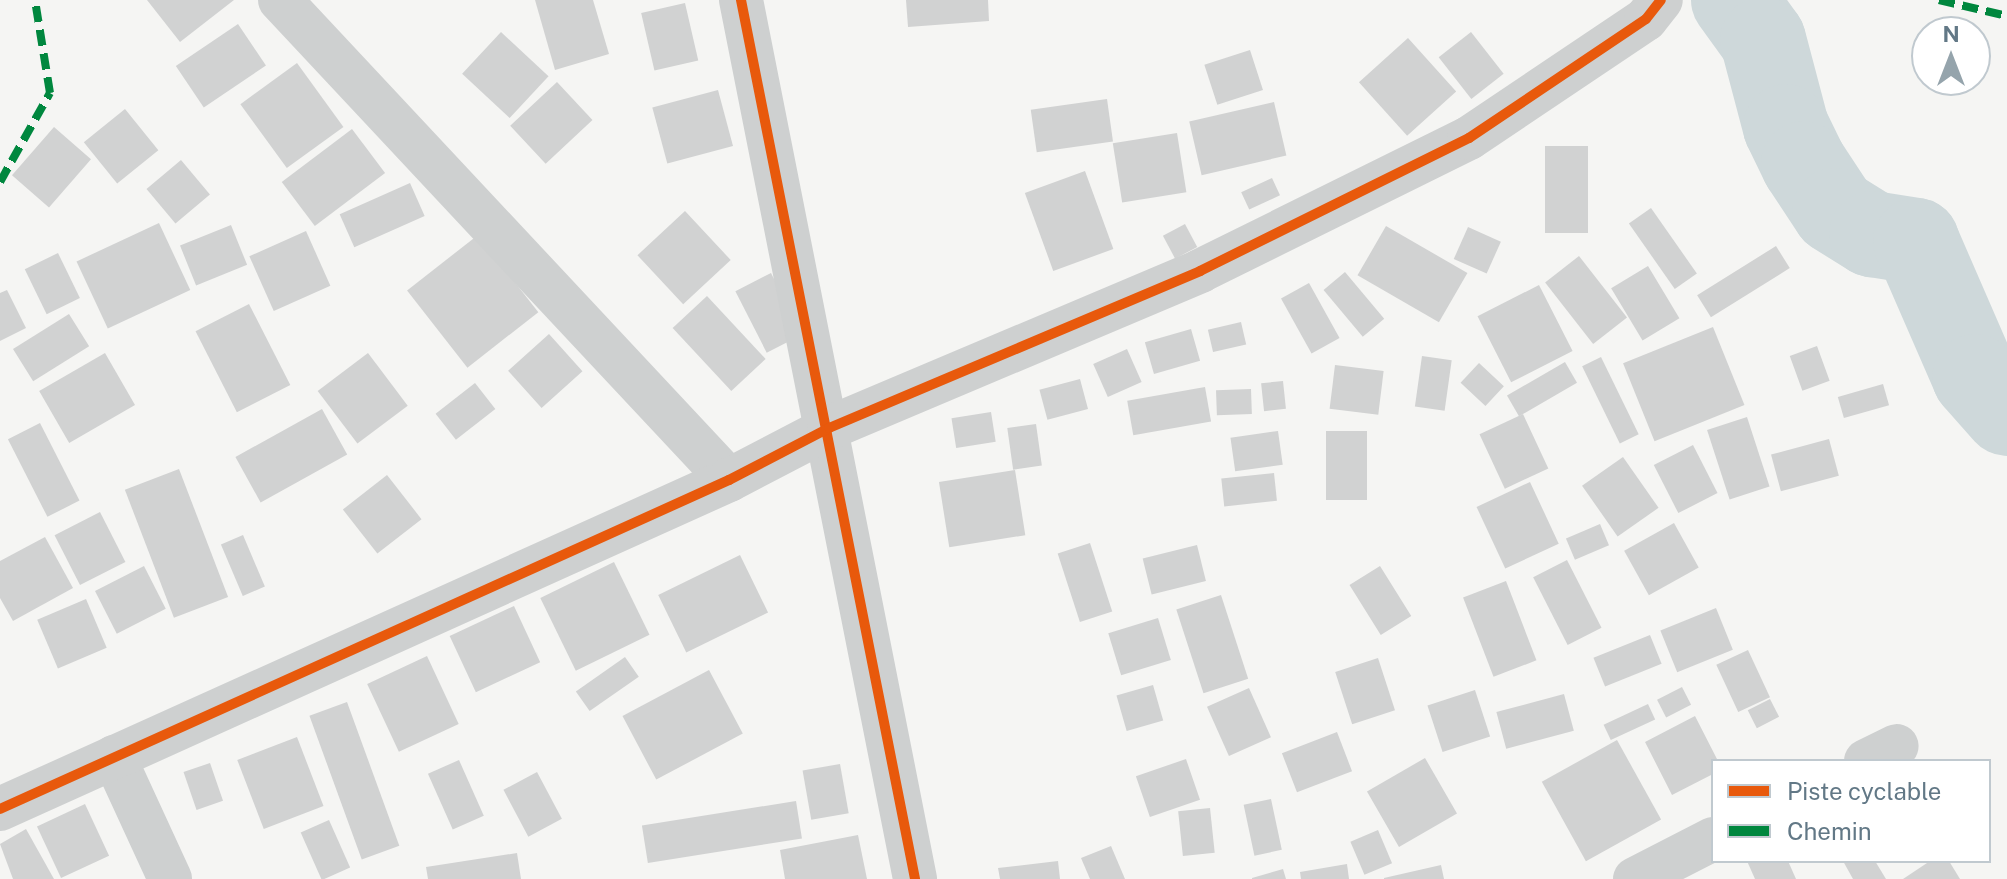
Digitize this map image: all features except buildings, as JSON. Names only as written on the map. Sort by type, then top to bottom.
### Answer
[{"type":"street","points":[[280,0],[729,480]]},
{"type":"street","points":[[741,0],[829,428],[915,879]]},
{"type":"street","points":[[0,809],[729,480],[829,428],[1200,271],[1469,138],[1646,19],[1661,0]]},
{"type":"street","points":[[114,757],[170,879]]},
{"type":"street","points":[[1635,879],[1711,840]]},
{"type":"waterway","points":[[1734,0],[1763,40],[1786,127],[1804,164],[1835,211],[1872,234],[1916,241],[1975,377],[2007,413]]},
{"type":"marked path","points":[[0,182],[50,93],[35,0]]},
{"type":"marked path","points":[[1939,0],[2007,16]]},
{"type":"cycle path","points":[[741,0],[915,879]]},
{"type":"cycle path","points":[[0,809],[729,480],[829,428],[1200,271],[1469,138],[1646,19],[1661,0]]}]
